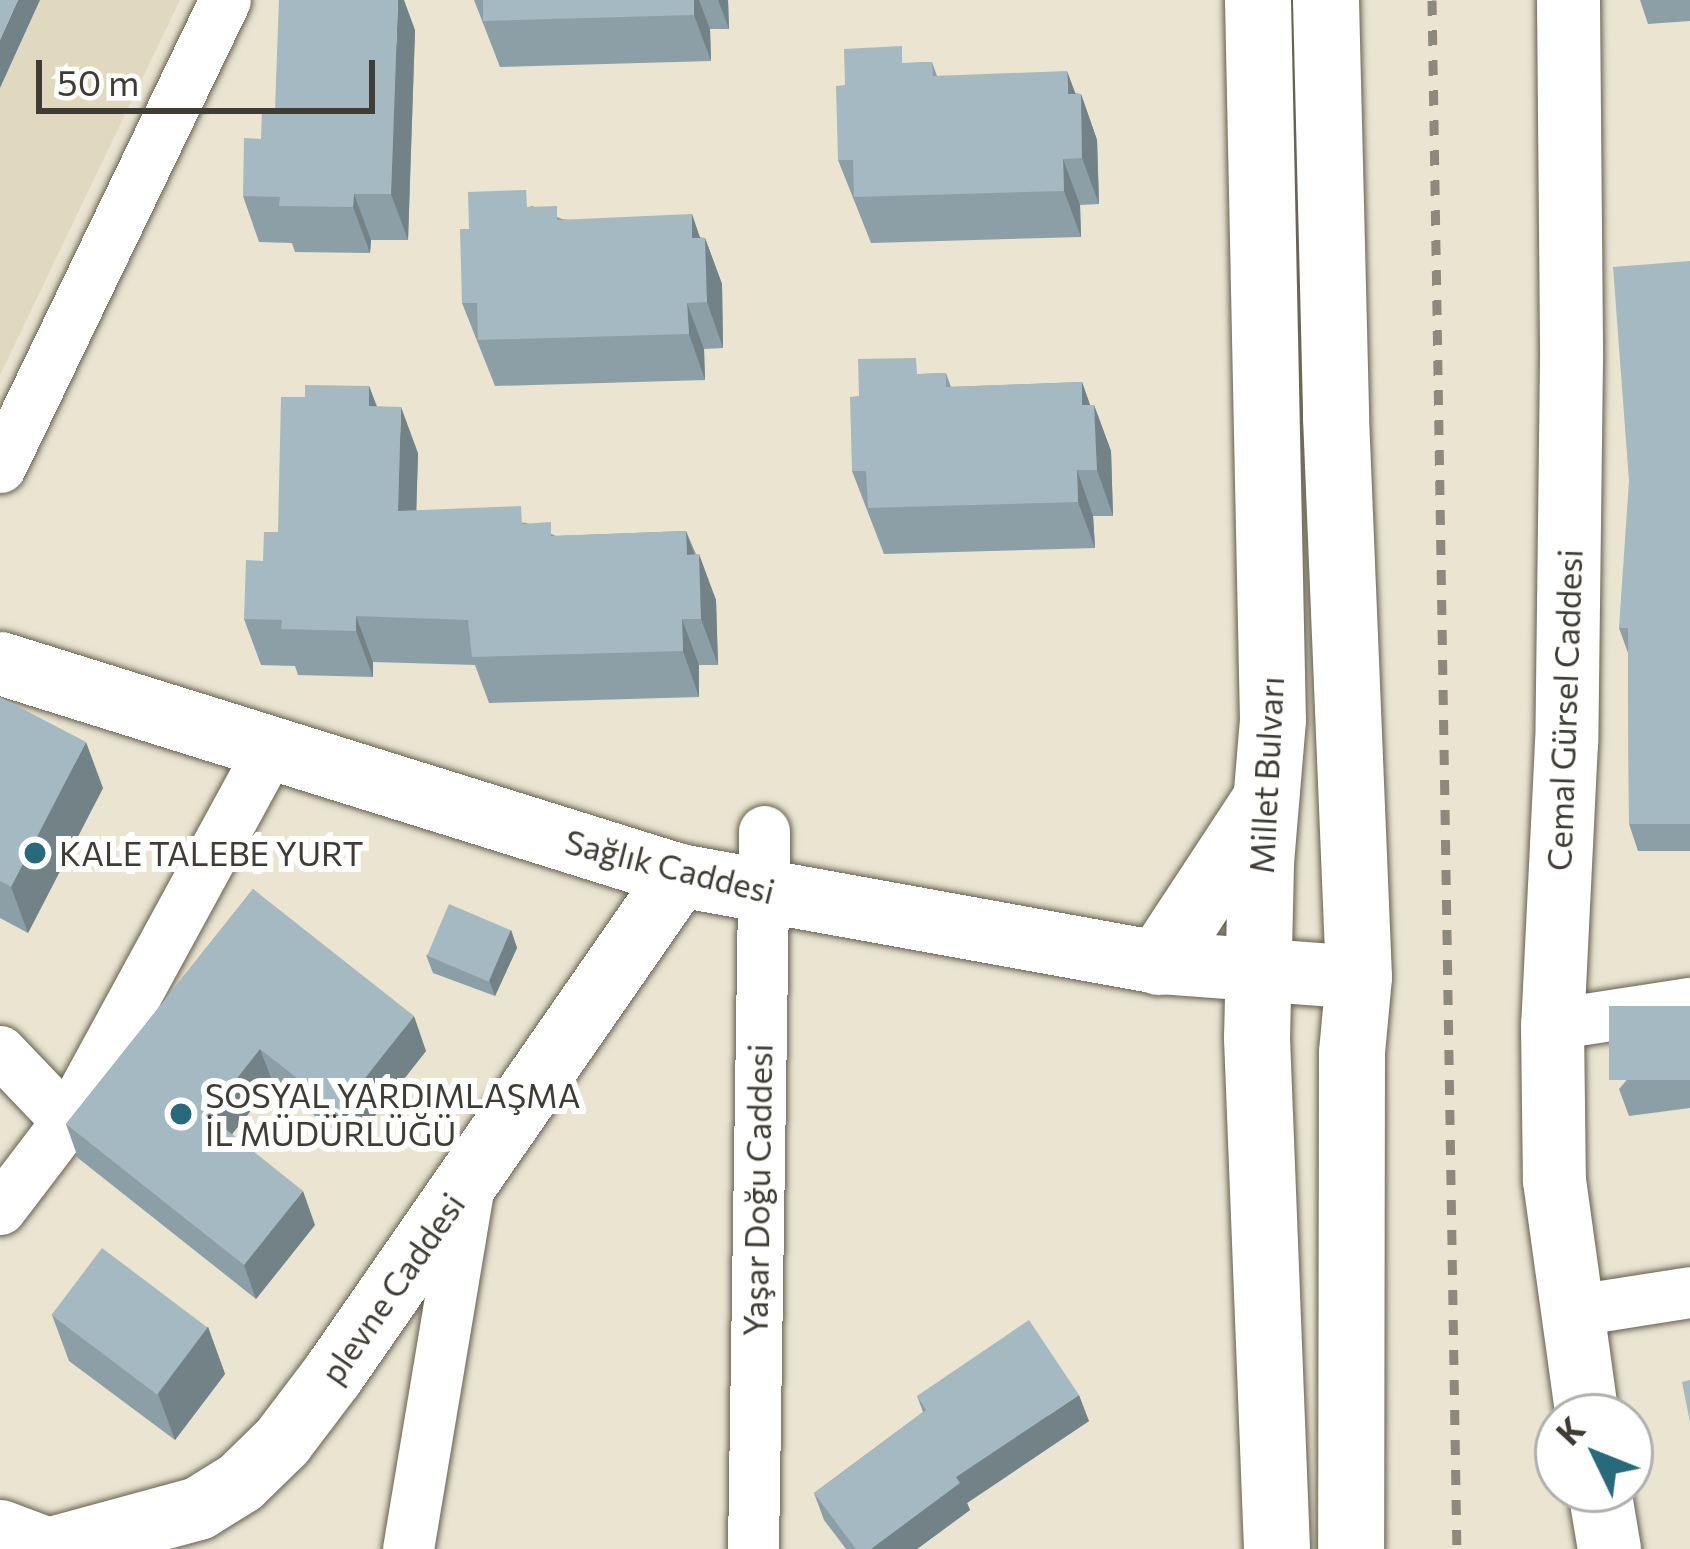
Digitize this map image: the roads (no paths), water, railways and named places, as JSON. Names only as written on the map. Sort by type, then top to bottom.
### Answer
[{"type":"main road","name":"Millet Bulvarı","points":[[1258,0],[1273,720],[1256,970],[1277,1549]]},
{"type":"main road","points":[[1326,0],[1336,417],[1359,977],[1352,1053],[1352,1549]]},
{"type":"main road","points":[[1159,962],[1270,791]]},
{"type":"street","points":[[0,466],[225,0]]},
{"type":"street","name":"Cemal Gürsel Caddesi","points":[[1568,0],[1571,359],[1566,742],[1552,1024],[1554,1180],[1583,1393]]},
{"type":"street","name":"Sağlık Caddesi","points":[[0,663],[679,875],[763,861],[1159,962],[1359,977]]},
{"type":"street","points":[[0,1209],[67,1121],[270,748]]},
{"type":"street","name":"Yaşar Doğu Caddesi","points":[[753,1549],[763,861]]},
{"type":"street","name":"plevne Caddesi","points":[[0,1531],[48,1549],[198,1508],[240,1482],[295,1425],[679,875]]},
{"type":"street","points":[[1552,1024],[1690,1003]]},
{"type":"street","points":[[0,1051],[67,1121]]},
{"type":"street","points":[[409,1549],[470,1177]]},
{"type":"street","points":[[1569,1311],[1690,1292]]},
{"type":"street","points":[[1603,1513],[1609,1549]]},
{"type":"railway","points":[[1432,0],[1457,1549]]},
{"type":"place","name":"KALE TALEBE YURT","points":[[35,853]]},
{"type":"place","name":"SOSYAL YARDIMLAŞMA İL MÜDÜRLÜĞÜ","points":[[181,1114]]}]
